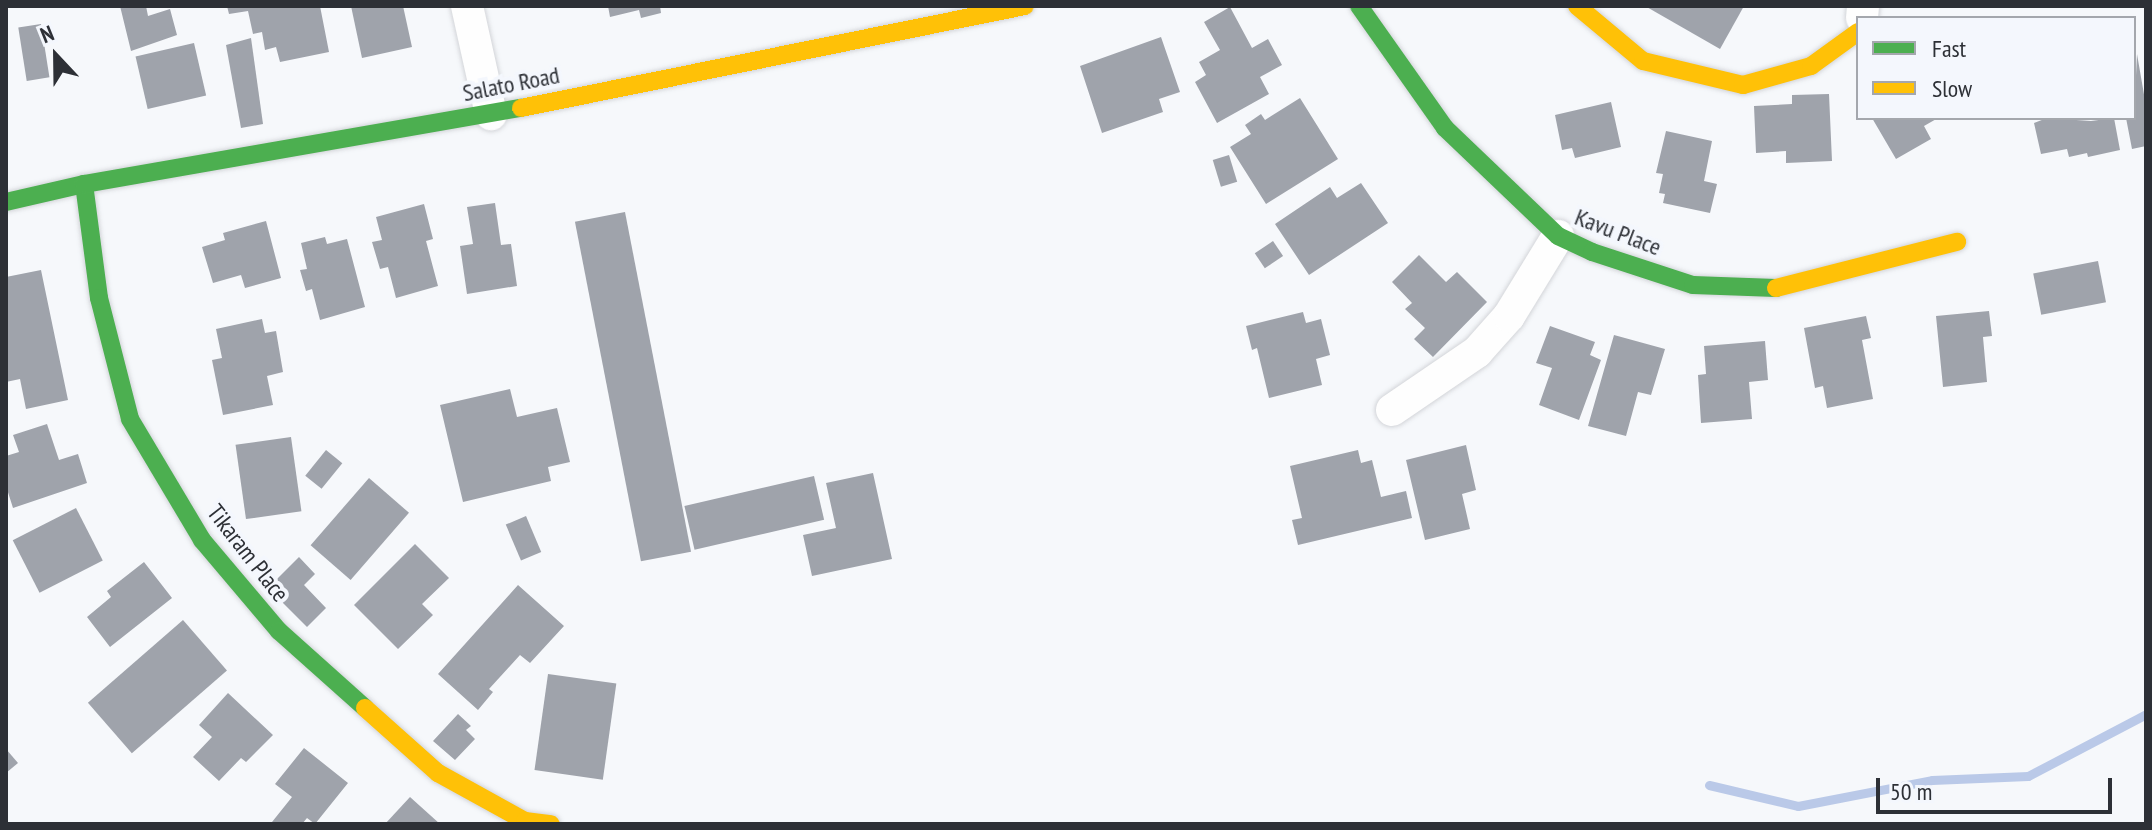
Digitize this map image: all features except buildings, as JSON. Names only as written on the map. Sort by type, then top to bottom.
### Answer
[{"type":"street","points":[[467,6],[491,114]]},
{"type":"street","name":"Salato Road","points":[[6,202],[84,184],[491,114],[1025,6]]},
{"type":"street","name":"Kavu Place","points":[[1359,6],[1445,128],[1558,236],[1592,252],[1693,285],[1773,289],[1957,242]]},
{"type":"street","points":[[1577,6],[1643,61],[1743,85],[1811,66],[1856,33]]},
{"type":"street","name":"Tikaram Place","points":[[84,184],[99,298],[130,419],[202,540],[279,631],[438,773],[525,821],[551,824]]},
{"type":"street","points":[[1392,410],[1477,352],[1509,316],[1558,236]]},
{"type":"waterway","points":[[1709,785],[1798,806],[1932,780],[2028,776],[2146,714]]},
{"type":"traffic: fast","points":[[1359,6],[1445,128],[1558,236],[1592,252],[1693,285],[1776,288]]},
{"type":"traffic: fast","points":[[6,202],[84,184],[521,108]]},
{"type":"traffic: fast","points":[[84,184],[99,298],[130,419],[202,540],[279,631],[365,708]]},
{"type":"traffic: slow","points":[[521,108],[1025,6]]},
{"type":"traffic: slow","points":[[1577,6],[1643,61],[1743,85],[1811,66],[1856,33]]},
{"type":"traffic: slow","points":[[1776,288],[1957,242]]},
{"type":"traffic: slow","points":[[365,708],[438,773],[525,821],[551,824]]}]
